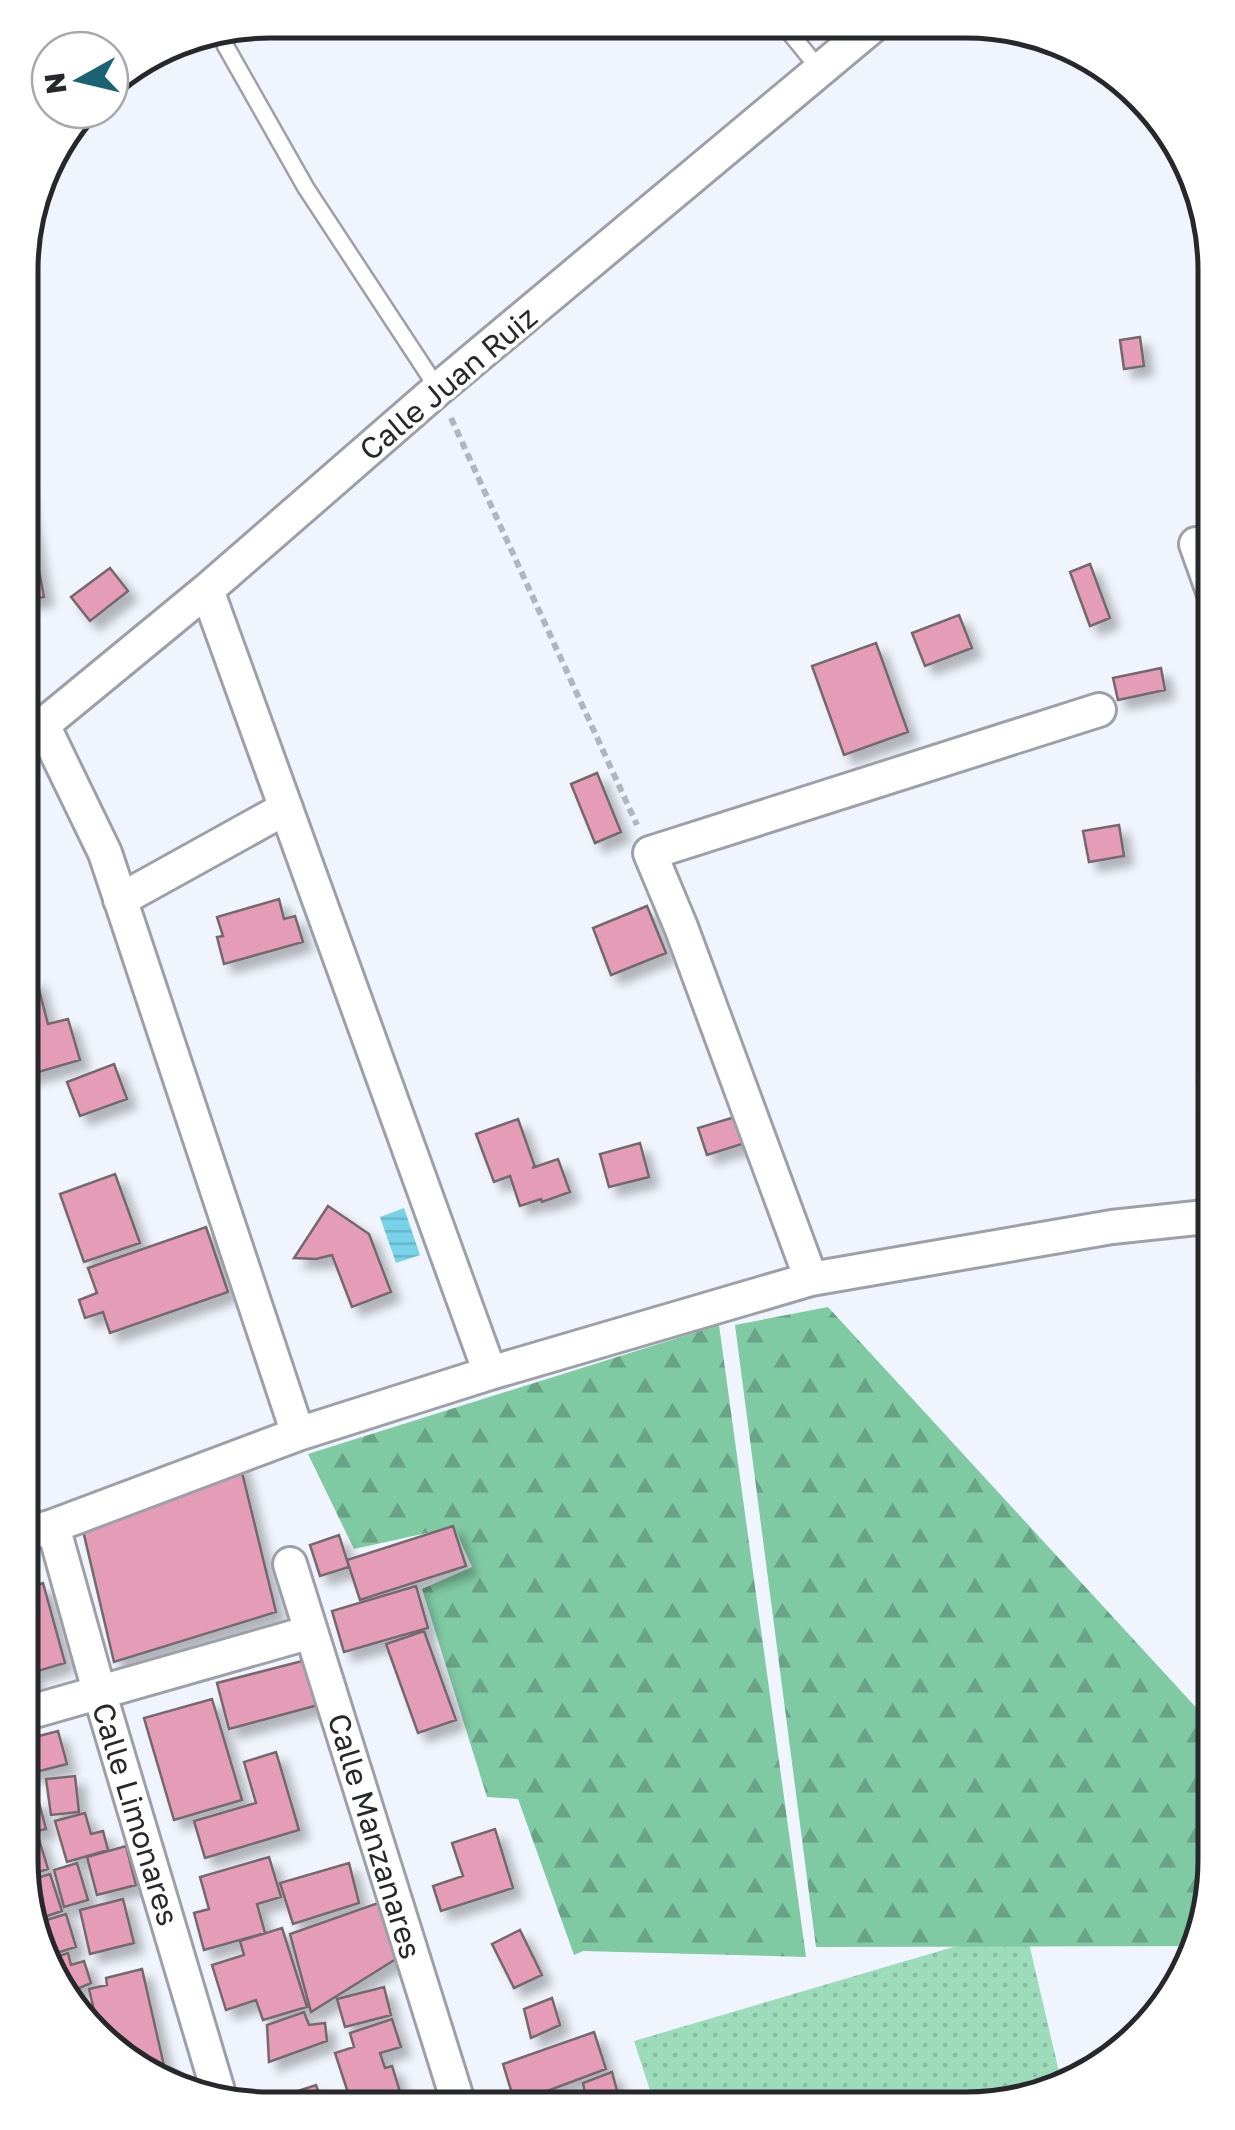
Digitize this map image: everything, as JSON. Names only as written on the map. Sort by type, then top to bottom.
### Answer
[{"type":"street","name":"Calle Juan Ruiz","points":[[38,729],[858,38]]},
{"type":"street","points":[[1196,544],[1198,549]]},
{"type":"street","points":[[207,590],[490,1372]]},
{"type":"street","points":[[810,1279],[650,853],[1099,710]]},
{"type":"street","points":[[38,744],[105,853],[298,1434]]},
{"type":"street","points":[[120,900],[286,808]]},
{"type":"street","points":[[38,1531],[298,1434],[490,1372],[810,1279],[1112,1226],[1197,1218]]},
{"type":"street","name":"Calle Limonares","points":[[53,1526],[216,2086]]},
{"type":"street","name":"Calle Manzanares","points":[[290,1564],[455,2092]]},
{"type":"street","points":[[38,1710],[312,1632]]},
{"type":"lane","points":[[794,38],[820,70]]},
{"type":"lane","points":[[224,45],[306,188],[438,390]]},
{"type":"path","points":[[438,390],[650,853]]},
{"type":"green space","points":[[828,1307],[1197,1709],[1197,1876],[1181,1946],[816,1947],[735,1325]]},
{"type":"green space","points":[[719,1325],[806,1957],[583,1951],[574,1955],[518,1799],[487,1797],[422,1589],[472,1567],[454,1527],[354,1549],[308,1454]]},
{"type":"green space","points":[[1025,1926],[1059,2073],[1011,2088],[981,2092],[650,2092],[634,2041]]},
{"type":"water","points":[[404,1208],[420,1255],[396,1263],[380,1217]]},
{"type":"building","points":[[1140,337],[1144,366],[1124,369],[1120,340]]},
{"type":"building","points":[[38,564],[44,597],[38,598]]},
{"type":"building","points":[[1090,564],[1110,618],[1090,626],[1070,572]]},
{"type":"building","points":[[110,568],[128,591],[90,621],[71,597]]},
{"type":"building","points":[[959,615],[972,648],[925,666],[912,633]]},
{"type":"building","points":[[876,643],[908,732],[844,755],[812,666]]},
{"type":"building","points":[[1161,668],[1165,690],[1118,700],[1113,678]]},
{"type":"building","points":[[597,773],[621,832],[595,843],[571,784]]},
{"type":"building","points":[[1119,825],[1124,856],[1089,862],[1083,831]]},
{"type":"building","points":[[279,899],[284,919],[295,916],[303,942],[224,964],[217,937],[223,936],[217,917]]},
{"type":"building","points":[[647,906],[666,953],[611,975],[593,928]]},
{"type":"building","points":[[38,986],[48,1024],[68,1019],[80,1060],[38,1072]]},
{"type":"building","points":[[114,1064],[127,1099],[80,1116],[67,1082]]},
{"type":"building","points":[[738,1116],[745,1143],[707,1155],[698,1128]]},
{"type":"building","points":[[518,1119],[535,1167],[558,1159],[570,1192],[520,1206],[510,1176],[494,1182],[476,1134]]},
{"type":"building","points":[[640,1143],[649,1177],[609,1187],[600,1154]]},
{"type":"building","points":[[115,1174],[140,1243],[84,1262],[60,1194]]},
{"type":"building","points":[[328,1206],[369,1234],[391,1292],[352,1307],[332,1255],[294,1258]]},
{"type":"building","points":[[206,1227],[228,1292],[110,1333],[103,1312],[85,1318],[79,1300],[97,1293],[88,1268]]},
{"type":"building","points":[[239,1460],[276,1612],[114,1662],[81,1522]]},
{"type":"building","points":[[453,1526],[466,1566],[360,1600],[347,1560]]},
{"type":"building","points":[[339,1535],[349,1567],[320,1576],[310,1545]]},
{"type":"building","points":[[43,1583],[65,1663],[38,1671],[38,1585]]},
{"type":"building","points":[[416,1586],[428,1628],[344,1652],[332,1611]]},
{"type":"building","points":[[424,1631],[456,1720],[418,1733],[386,1644]]},
{"type":"building","points":[[306,1660],[318,1705],[229,1729],[217,1683]]},
{"type":"building","points":[[212,1699],[242,1800],[174,1820],[144,1718]]},
{"type":"building","points":[[58,1731],[67,1764],[38,1771],[38,1736]]},
{"type":"building","points":[[276,1752],[299,1830],[205,1858],[194,1821],[256,1803],[244,1762]]},
{"type":"building","points":[[75,1776],[79,1812],[51,1815],[46,1779]]},
{"type":"building","points":[[38,1799],[46,1829],[38,1831]]},
{"type":"building","points":[[85,1813],[91,1834],[103,1831],[108,1850],[67,1862],[55,1821]]},
{"type":"building","points":[[495,1829],[513,1888],[441,1911],[433,1886],[463,1876],[452,1843]]},
{"type":"building","points":[[38,1836],[48,1869],[38,1872]]},
{"type":"building","points":[[126,1846],[136,1885],[97,1895],[87,1857]]},
{"type":"building","points":[[269,1857],[281,1897],[257,1904],[265,1933],[204,1950],[194,1913],[209,1909],[200,1877]]},
{"type":"building","points":[[77,1863],[88,1900],[64,1907],[54,1870]]},
{"type":"building","points":[[349,1863],[359,1903],[293,1924],[280,1883]]},
{"type":"building","points":[[50,1874],[62,1911],[45,1917],[39,1878]]},
{"type":"building","points":[[123,1899],[134,1943],[90,1954],[80,1910]]},
{"type":"building","points":[[378,1903],[396,1959],[311,2012],[290,1934]]},
{"type":"building","points":[[66,1914],[76,1947],[57,1953],[46,1920]]},
{"type":"building","points":[[282,1928],[307,2007],[263,2020],[256,2000],[226,2010],[212,1965],[244,1955],[240,1941]]},
{"type":"building","points":[[520,1930],[542,1975],[514,1988],[492,1944]]},
{"type":"building","points":[[68,1953],[71,1965],[84,1961],[91,1983],[77,1989],[59,1956]]},
{"type":"building","points":[[142,1969],[164,2067],[128,2045],[95,2013],[89,1989],[107,1985],[106,1978]]},
{"type":"building","points":[[384,1987],[391,2015],[345,2027],[337,1999]]},
{"type":"building","points":[[552,1998],[560,2025],[531,2038],[524,2009]]},
{"type":"building","points":[[304,2012],[309,2025],[325,2023],[327,2041],[269,2062],[267,2025]]},
{"type":"building","points":[[392,2019],[401,2047],[380,2053],[385,2068],[392,2066],[400,2092],[348,2092],[335,2053],[354,2047],[350,2033]]},
{"type":"building","points":[[594,2032],[606,2069],[544,2092],[512,2092],[503,2064]]},
{"type":"building","points":[[612,2072],[617,2092],[585,2092],[583,2083]]},
{"type":"building","points":[[316,2085],[318,2092],[295,2092]]}]
